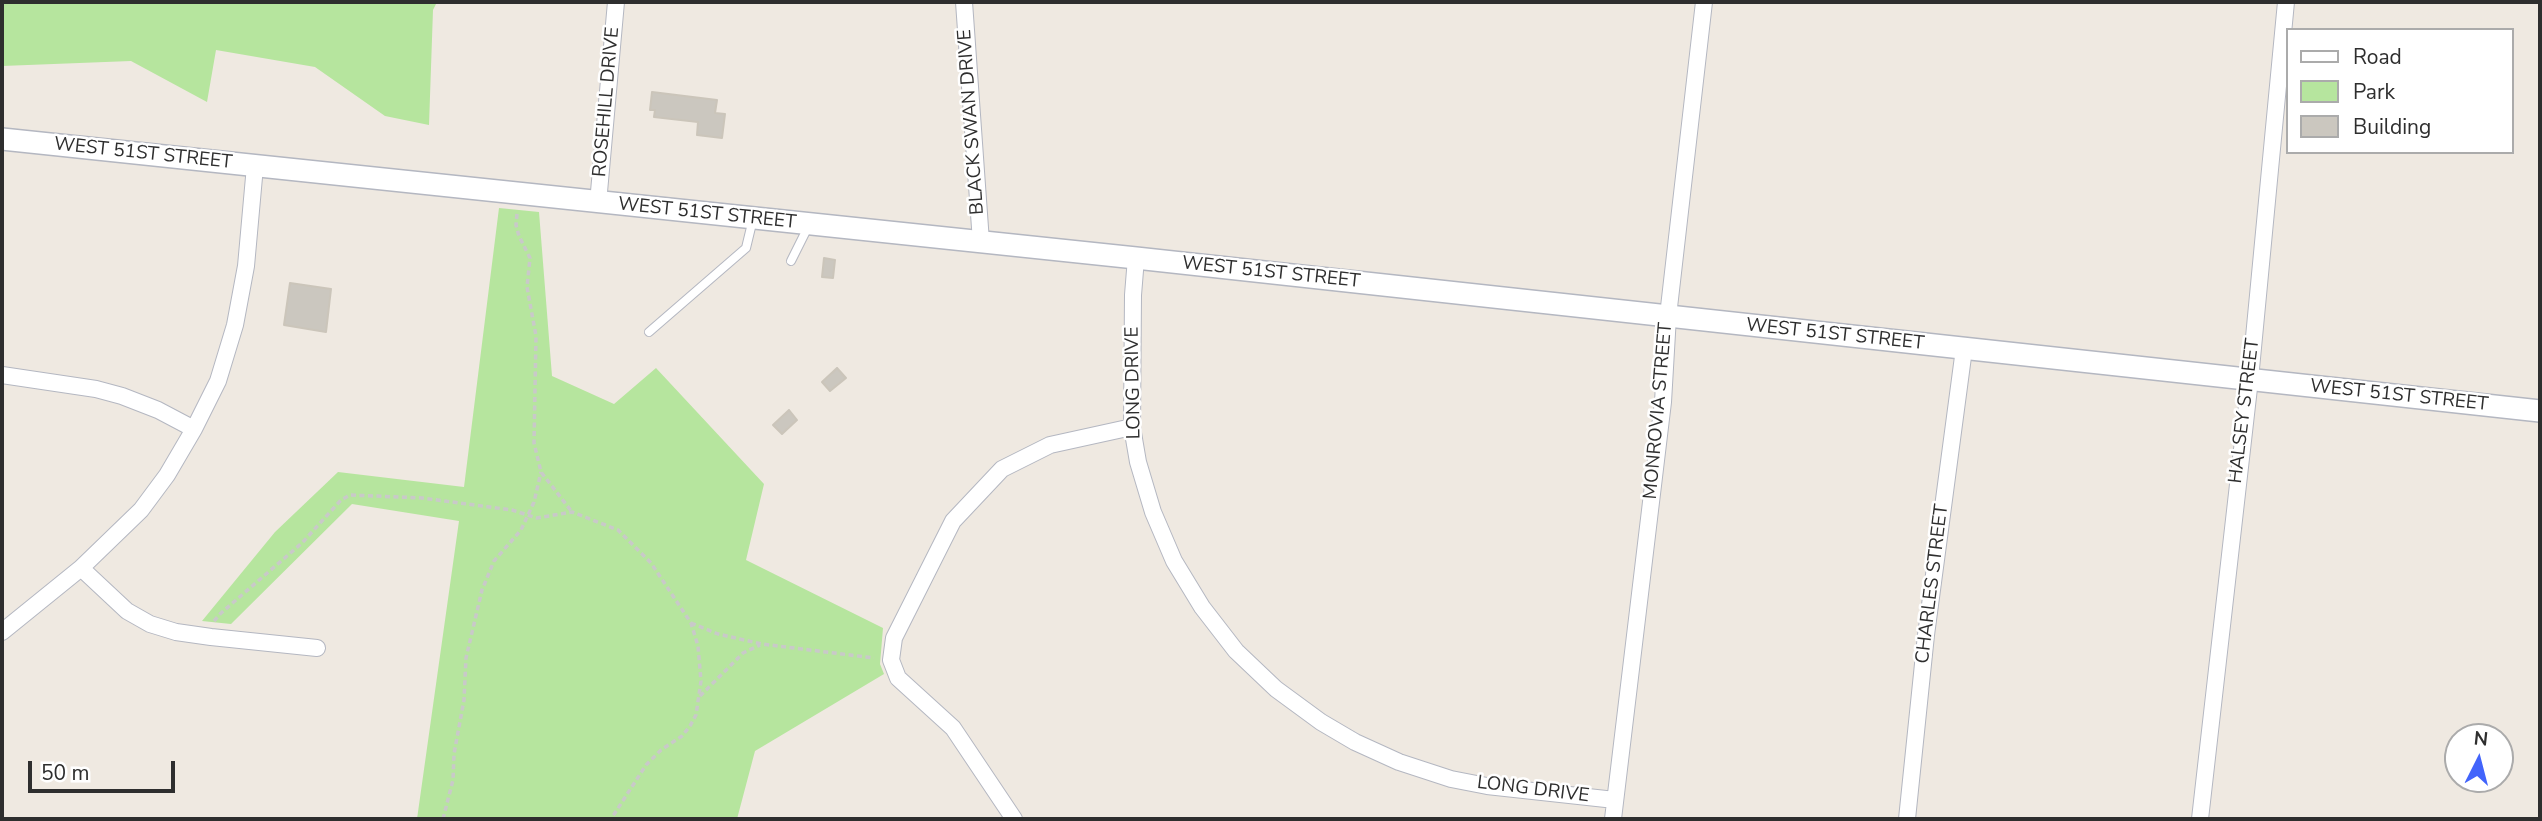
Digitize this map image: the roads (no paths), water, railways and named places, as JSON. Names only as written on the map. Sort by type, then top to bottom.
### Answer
[{"type":"street","name":"ROSEHILL DRIVE","points":[[598,203],[616,2]]},
{"type":"street","name":"BLACK SWAN DRIVE","points":[[964,2],[981,242]]},
{"type":"street","name":"MONROVIA STREET","points":[[1613,819],[1663,402],[1668,316],[1704,2]]},
{"type":"street","name":"HALSEY STREET","points":[[2200,819],[2250,379],[2286,2]]},
{"type":"street","name":"WEST 51ST STREET","points":[[2,139],[1136,258],[2540,411]]},
{"type":"street","points":[[2,632],[81,568],[141,510],[167,475],[194,429],[218,381],[235,325],[246,267],[256,166]]},
{"type":"street","name":"LONG DRIVE","points":[[1136,258],[1133,295],[1132,427],[1138,462],[1153,512],[1174,561],[1202,607],[1236,650],[1276,689],[1321,722],[1355,742],[1399,762],[1451,779],[1487,786],[1615,800]]},
{"type":"street","name":"CHARLES STREET","points":[[1907,819],[1926,635],[1964,349]]},
{"type":"street","points":[[2,375],[96,389],[122,396],[158,410],[194,429]]},
{"type":"street","points":[[1014,819],[953,728],[898,678],[891,660],[894,638],[953,521],[1002,469],[1050,445],[1132,427]]},
{"type":"street","points":[[81,568],[127,611],[150,624],[176,632],[317,648]]},
{"type":"lane","points":[[649,332],[746,248],[754,219]]},
{"type":"lane","points":[[791,261],[808,225]]}]
